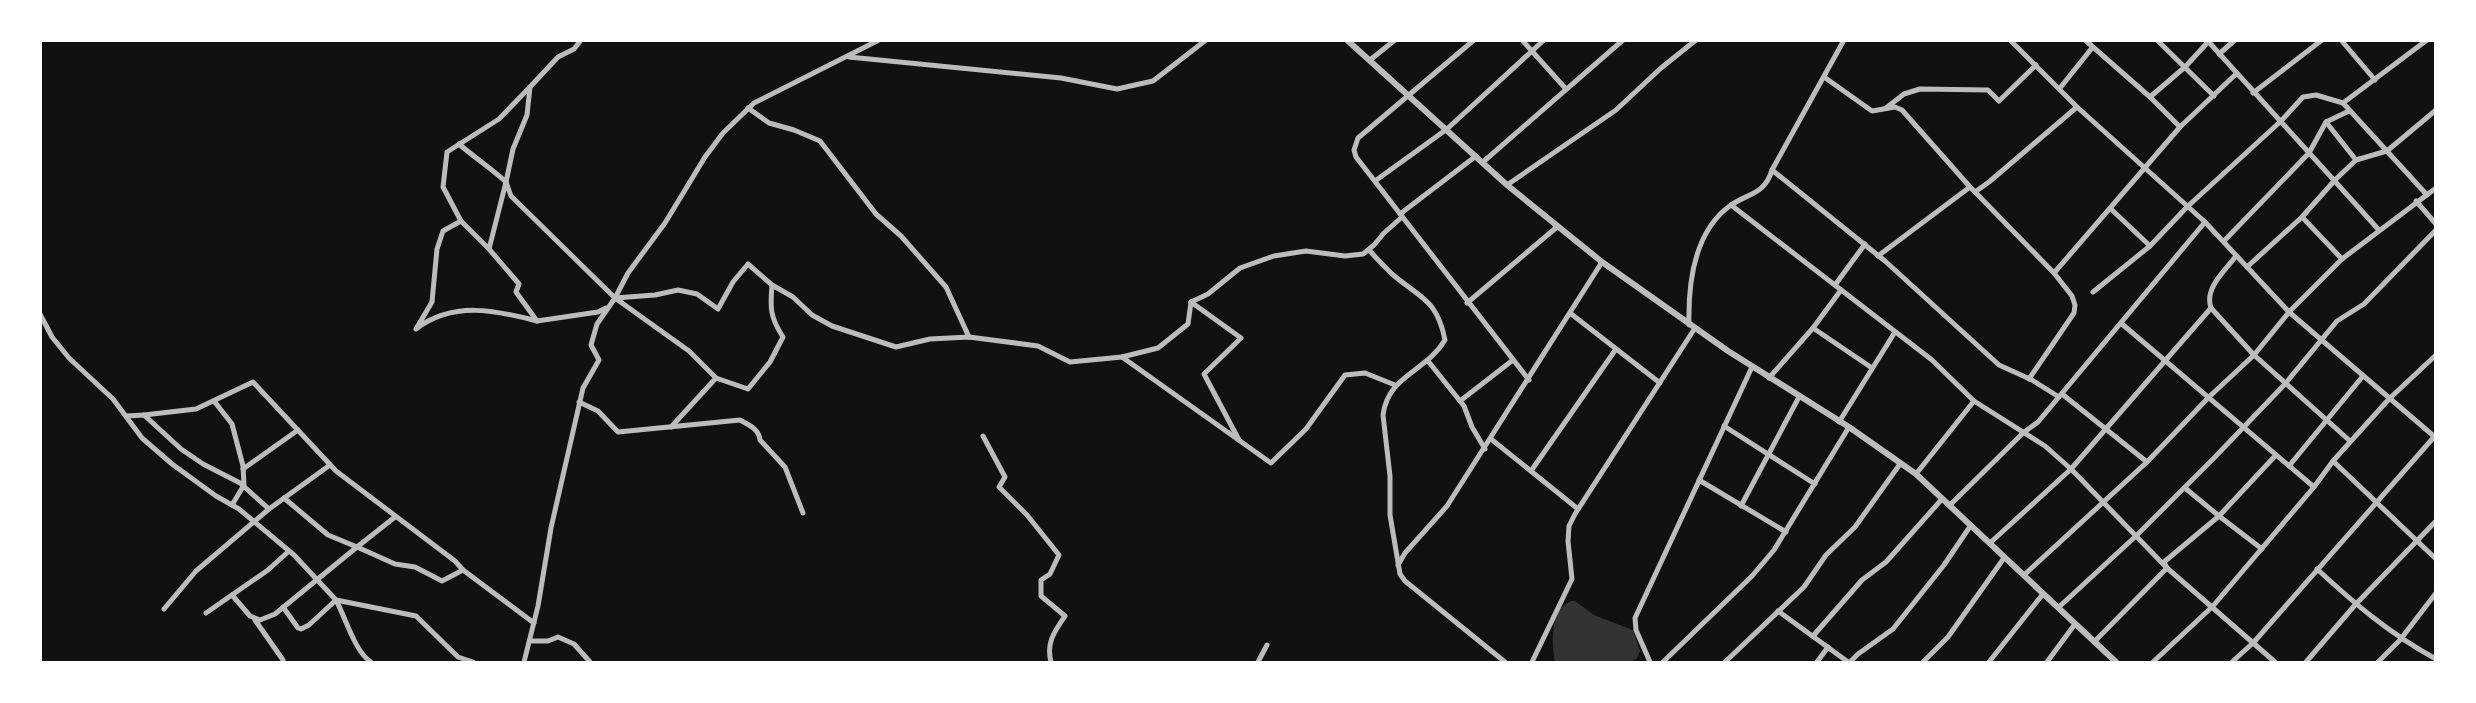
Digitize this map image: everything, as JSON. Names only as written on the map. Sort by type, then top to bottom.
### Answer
[{"type":"street","points":[[537,321],[516,292],[519,284],[461,221],[443,187],[447,152],[499,119],[558,57],[574,49],[581,40]]},
{"type":"street","points":[[524,663],[579,402],[583,388],[599,360],[591,345],[597,324],[615,298],[628,273],[665,223],[713,144],[748,108],[767,96],[879,40]]},
{"type":"street","points":[[848,57],[1061,78],[1117,89],[1153,81],[1206,40]]},
{"type":"street","points":[[1347,40],[1507,185],[1602,262],[1752,367],[1849,427],[1916,474],[2116,663]]},
{"type":"street","points":[[1370,60],[1395,40]]},
{"type":"street","points":[[1474,40],[1358,138],[1355,144],[1356,157],[1529,380]]},
{"type":"street","points":[[1522,40],[1566,89]]},
{"type":"street","points":[[1375,181],[1447,129],[1544,40]]},
{"type":"street","points":[[1483,162],[1623,40]]},
{"type":"street","points":[[1507,185],[1616,110],[1661,68],[1696,40]]},
{"type":"street","points":[[1532,663],[1572,579],[1568,541],[1569,526],[1660,383],[1692,326],[1689,296],[1700,248],[1713,222],[1731,205],[1764,187],[1768,182],[1772,170],[1844,40]]},
{"type":"street","points":[[2010,40],[2077,107],[2205,222],[2289,312],[2435,437],[2232,663]]},
{"type":"street","points":[[2017,46],[2023,40]]},
{"type":"street","points":[[2085,40],[2150,97],[2180,127]]},
{"type":"street","points":[[2157,40],[2214,96]]},
{"type":"street","points":[[2219,54],[2235,40]]},
{"type":"street","points":[[2253,93],[2322,40]]},
{"type":"street","points":[[2341,40],[2375,80]]},
{"type":"street","points":[[2343,103],[2427,40]]},
{"type":"street","points":[[2150,97],[2186,67],[2207,41],[2378,229]]},
{"type":"street","points":[[2060,88],[2092,48]]},
{"type":"street","points":[[1886,108],[1904,94],[1920,89],[1988,90],[1999,101],[2036,64]]},
{"type":"street","points":[[2054,273],[2147,168],[2180,127],[2236,74]]},
{"type":"street","points":[[1824,77],[1872,111],[1895,107],[1902,110],[1972,190],[2054,273],[2072,296],[2075,305],[2074,313],[2029,379]]},
{"type":"street","points":[[489,249],[513,149],[527,115],[530,87]]},
{"type":"street","points":[[2093,292],[2150,246],[2187,207],[2281,121],[2303,97],[2316,94],[2343,103],[2427,195]]},
{"type":"street","points":[[1878,256],[2026,152],[2077,107]]},
{"type":"street","points":[[748,108],[769,123],[820,141],[876,214],[902,236],[946,287],[969,338]]},
{"type":"street","points":[[2247,267],[2302,217],[2356,160],[2387,151],[2436,110]]},
{"type":"street","points":[[2224,242],[2309,153],[2326,122],[2349,111]]},
{"type":"street","points":[[2326,122],[2356,160]]},
{"type":"street","points":[[459,144],[473,156],[485,162],[506,182],[511,196],[615,298],[689,351],[716,378],[748,389],[770,362],[783,337],[773,322],[770,306],[772,285]]},
{"type":"street","points":[[1191,302],[1208,294],[1240,268],[1274,256],[1306,251],[1354,256],[1369,250],[1401,216],[1476,156]]},
{"type":"street","points":[[1772,170],[1865,244],[1999,364],[2060,396],[2147,462]]},
{"type":"street","points":[[2024,575],[2147,462],[2209,396],[2254,355],[2289,312],[2342,259],[2378,229],[2436,188]]},
{"type":"street","points":[[2416,201],[2436,224]]},
{"type":"street","points":[[1731,205],[1932,360],[1974,401],[2044,446],[2071,469],[2167,568],[2213,606],[2275,663]]},
{"type":"street","points":[[2111,209],[2150,246]]},
{"type":"street","points":[[2302,217],[2342,259]]},
{"type":"street","points":[[461,221],[443,231],[437,249],[432,302],[416,329],[430,318],[453,313],[492,310],[537,321],[598,312],[607,307]]},
{"type":"street","points":[[1950,505],[2023,433],[2038,422],[2205,222]]},
{"type":"street","points":[[1467,303],[1557,227]]},
{"type":"street","points":[[2059,607],[2185,488],[2285,384],[2337,321],[2364,304],[2436,231]]},
{"type":"street","points":[[1835,285],[1865,244]]},
{"type":"street","points":[[1369,250],[1392,274],[1431,304],[1442,322],[1445,340],[1436,355],[1395,385],[1385,402],[1383,415],[1390,466],[1390,516],[1400,574],[1405,581],[1505,663]]},
{"type":"street","points":[[2236,256],[2210,291],[2208,301],[2211,308],[2254,355],[2350,441]]},
{"type":"street","points":[[1398,564],[1447,506],[1602,262]]},
{"type":"street","points":[[615,298],[655,296],[678,290],[697,294],[718,309],[733,282],[748,264],[772,285],[793,297],[812,315],[832,326],[896,346],[930,339],[969,338],[1038,346],[1070,362],[1122,357],[1158,348],[1188,324],[1191,302]]},
{"type":"street","points":[[1769,378],[1813,328],[1840,290]]},
{"type":"street","points":[[1191,302],[1241,338],[1204,374],[1240,442]]},
{"type":"street","points":[[1990,543],[2071,469],[2211,308]]},
{"type":"street","points":[[40,314],[52,337],[69,358],[113,399],[142,438],[172,464],[254,522],[319,579],[336,600],[363,658],[371,663]]},
{"type":"street","points":[[1570,314],[1660,383]]},
{"type":"street","points":[[2122,324],[2245,426],[2314,487]]},
{"type":"street","points":[[1813,328],[1872,368]]},
{"type":"street","points":[[1839,422],[1895,332]]},
{"type":"street","points":[[1531,471],[1616,349]]},
{"type":"street","points":[[2153,663],[2213,606],[2350,441],[2388,399],[2436,355]]},
{"type":"street","points":[[1122,357],[1271,463],[1306,429],[1345,375],[1365,373],[1395,385]]},
{"type":"street","points":[[1460,401],[1512,360]]},
{"type":"street","points":[[1428,361],[1460,401],[1469,415],[1478,439],[1485,448]]},
{"type":"street","points":[[1650,663],[1639,638],[1635,618],[1752,367]]},
{"type":"street","points":[[2289,466],[2362,376]]},
{"type":"street","points":[[671,427],[716,378]]},
{"type":"street","points":[[126,416],[196,409],[253,382],[330,465],[447,555],[463,570],[534,622]]},
{"type":"street","points":[[1741,506],[1799,397]]},
{"type":"street","points":[[214,401],[232,424],[243,469],[243,485],[232,505]]},
{"type":"street","points":[[1916,474],[1974,401]]},
{"type":"street","points":[[579,402],[598,411],[618,432],[740,420],[759,434],[760,440],[785,467],[803,513]]},
{"type":"street","points":[[144,415],[181,449],[203,464],[243,485],[269,509]]},
{"type":"street","points":[[1724,426],[1815,484]]},
{"type":"street","points":[[1663,663],[1752,576],[1786,532],[1849,427]]},
{"type":"street","points":[[243,469],[298,430]]},
{"type":"street","points":[[984,436],[1005,477],[999,487],[1027,516],[1059,555],[1050,574],[1041,580],[1041,596],[1065,616],[1052,636],[1048,650],[1051,663]]},
{"type":"street","points":[[1491,439],[1578,509]]},
{"type":"street","points":[[2167,568],[2164,562],[2219,516],[2276,455]]},
{"type":"street","points":[[2333,461],[2436,559]]},
{"type":"street","points":[[1725,663],[1804,587],[1826,555],[1855,527],[1900,464]]},
{"type":"street","points":[[164,609],[196,571],[269,509],[330,465]]},
{"type":"street","points":[[1699,480],[1786,532]]},
{"type":"street","points":[[2185,488],[2262,549]]},
{"type":"street","points":[[284,498],[328,535],[396,564],[415,567],[442,581],[463,570]]},
{"type":"street","points":[[1813,636],[1862,580],[1886,562],[1942,499]]},
{"type":"street","points":[[255,620],[260,620],[283,607],[395,517]]},
{"type":"street","points":[[2306,663],[2355,605],[2436,521]]},
{"type":"street","points":[[1778,611],[1849,663],[1893,629],[1944,565],[1971,525]]},
{"type":"street","points":[[206,613],[268,570],[289,551]]},
{"type":"street","points":[[1923,663],[1948,637],[2004,558]]},
{"type":"street","points":[[2094,642],[2167,568]]},
{"type":"street","points":[[2317,569],[2355,605],[2400,639],[2436,659]]},
{"type":"street","points":[[2378,663],[2436,593]]},
{"type":"street","points":[[1989,663],[2043,594]]},
{"type":"street","points":[[232,595],[255,620],[283,660]]},
{"type":"street","points":[[283,607],[298,628],[302,629],[309,626],[336,600]]},
{"type":"street","points":[[336,600],[416,616],[458,657],[473,663]]},
{"type":"street","points":[[2047,663],[2075,624]]},
{"type":"street","points":[[530,641],[548,641],[558,637],[574,644],[590,663]]},
{"type":"street","points":[[1258,663],[1267,645]]},
{"type":"street","points":[[1817,663],[1828,647]]},
{"type":"shaded area","points":[[1575,601],[1594,615],[1633,630],[1640,651],[1637,658],[1630,662],[1555,662],[1553,637],[1555,619],[1564,605]]}]
